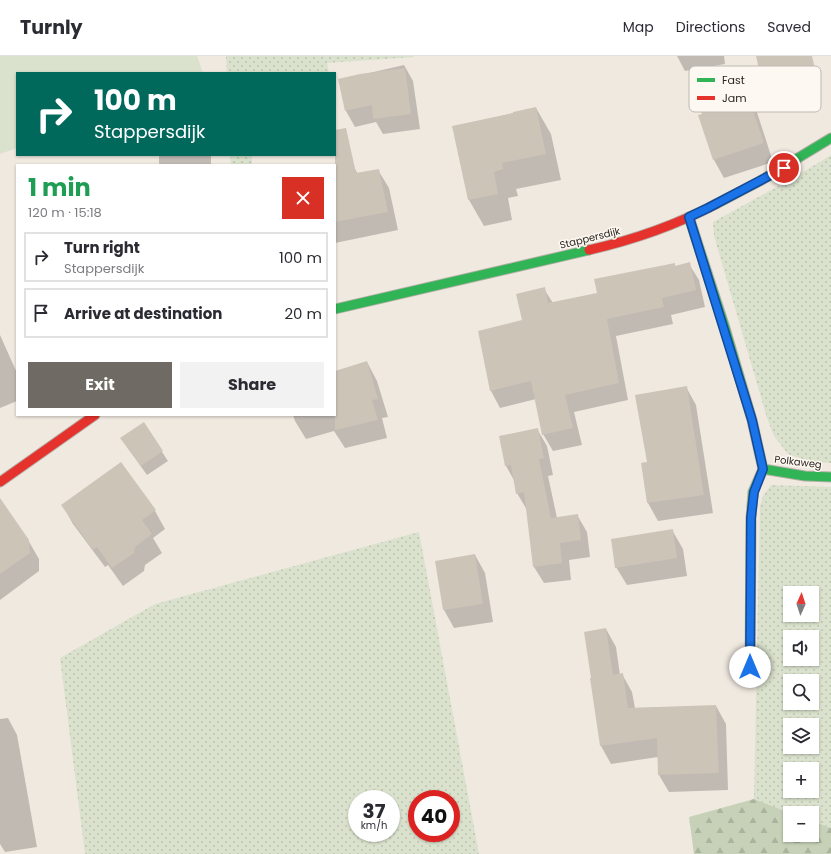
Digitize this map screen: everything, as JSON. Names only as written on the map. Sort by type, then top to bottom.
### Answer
[{"type":"street","name":"Stappersdijk","points":[[336,309],[635,238],[708,208],[784,168],[831,138]]},
{"type":"street","name":"Polkaweg","points":[[689,217],[752,420],[763,469],[754,492],[751,518],[750,667]]},
{"type":"street","points":[[0,482],[94,416]]},
{"type":"street","name":"Polkaweg","points":[[763,469],[805,476],[831,477]]},
{"type":"green space","points":[[0,56],[197,56],[203,72],[16,72],[16,148],[0,154]]},
{"type":"green space","points":[[226,56],[414,56],[327,63],[329,72],[227,72]]},
{"type":"green space","points":[[831,155],[831,463],[811,462],[788,454],[774,436],[767,418],[714,236],[713,222],[795,177]]},
{"type":"green space","points":[[230,156],[252,156],[252,164],[231,164]]},
{"type":"green space","points":[[771,485],[831,487],[831,828],[819,824],[819,806],[783,806],[783,810],[754,799],[760,506],[763,496]]},
{"type":"green space","points":[[419,532],[479,854],[85,854],[60,658],[155,604]]},
{"type":"green space","points":[[754,799],[783,810],[783,842],[819,842],[819,824],[831,828],[831,854],[694,854],[689,817]]},
{"type":"building","points":[[756,56],[812,56],[814,66],[758,66]]},
{"type":"building","points":[[405,68],[411,114],[373,119],[372,105],[345,111],[338,79],[360,74]]},
{"type":"building","points":[[536,107],[546,154],[502,163],[503,169],[494,172],[498,194],[468,200],[452,126]]},
{"type":"building","points":[[701,112],[753,112],[764,143],[713,160],[698,115],[702,114]]},
{"type":"building","points":[[346,128],[356,173],[379,169],[388,212],[336,222],[336,130]]},
{"type":"building","points":[[690,262],[696,290],[662,298],[664,307],[607,319],[619,383],[565,395],[573,428],[542,435],[531,381],[490,391],[478,331],[522,320],[516,294],[545,287],[548,303],[597,293],[594,279],[675,263],[675,266]]},
{"type":"building","points":[[367,361],[378,399],[372,400],[378,420],[335,430],[336,371]]},
{"type":"building","points":[[687,386],[704,495],[647,503],[641,463],[647,462],[635,395]]},
{"type":"building","points":[[144,422],[163,451],[141,466],[120,438]]},
{"type":"building","points":[[538,428],[544,458],[539,459],[551,518],[578,514],[581,540],[560,543],[562,563],[533,567],[524,492],[516,494],[511,465],[505,466],[499,436]]},
{"type":"building","points":[[121,462],[156,510],[142,520],[152,534],[135,547],[134,553],[112,568],[97,547],[93,550],[61,505]]},
{"type":"building","points":[[0,498],[29,540],[30,553],[0,574]]},
{"type":"building","points":[[673,529],[677,558],[615,568],[611,539]]},
{"type":"building","points":[[475,554],[483,604],[443,610],[435,561]]},
{"type":"building","points":[[606,628],[613,675],[623,673],[628,708],[716,705],[719,773],[658,775],[657,738],[600,746],[584,632]]},
{"type":"traffic: fast","points":[[716,204],[760,181],[831,138]]},
{"type":"traffic: fast","points":[[689,217],[725,328],[752,420],[763,469],[805,476],[831,477]]},
{"type":"traffic: fast","points":[[336,309],[589,250]]},
{"type":"traffic: fast","points":[[750,667],[751,518],[753,492],[763,469]]},
{"type":"traffic: jam","points":[[589,250],[622,242],[654,231],[685,219],[716,204]]},
{"type":"traffic: jam","points":[[0,482],[94,416]]},
{"type":"route","points":[[750,667],[751,518],[754,492],[763,469],[752,420],[689,217],[784,168]]}]
